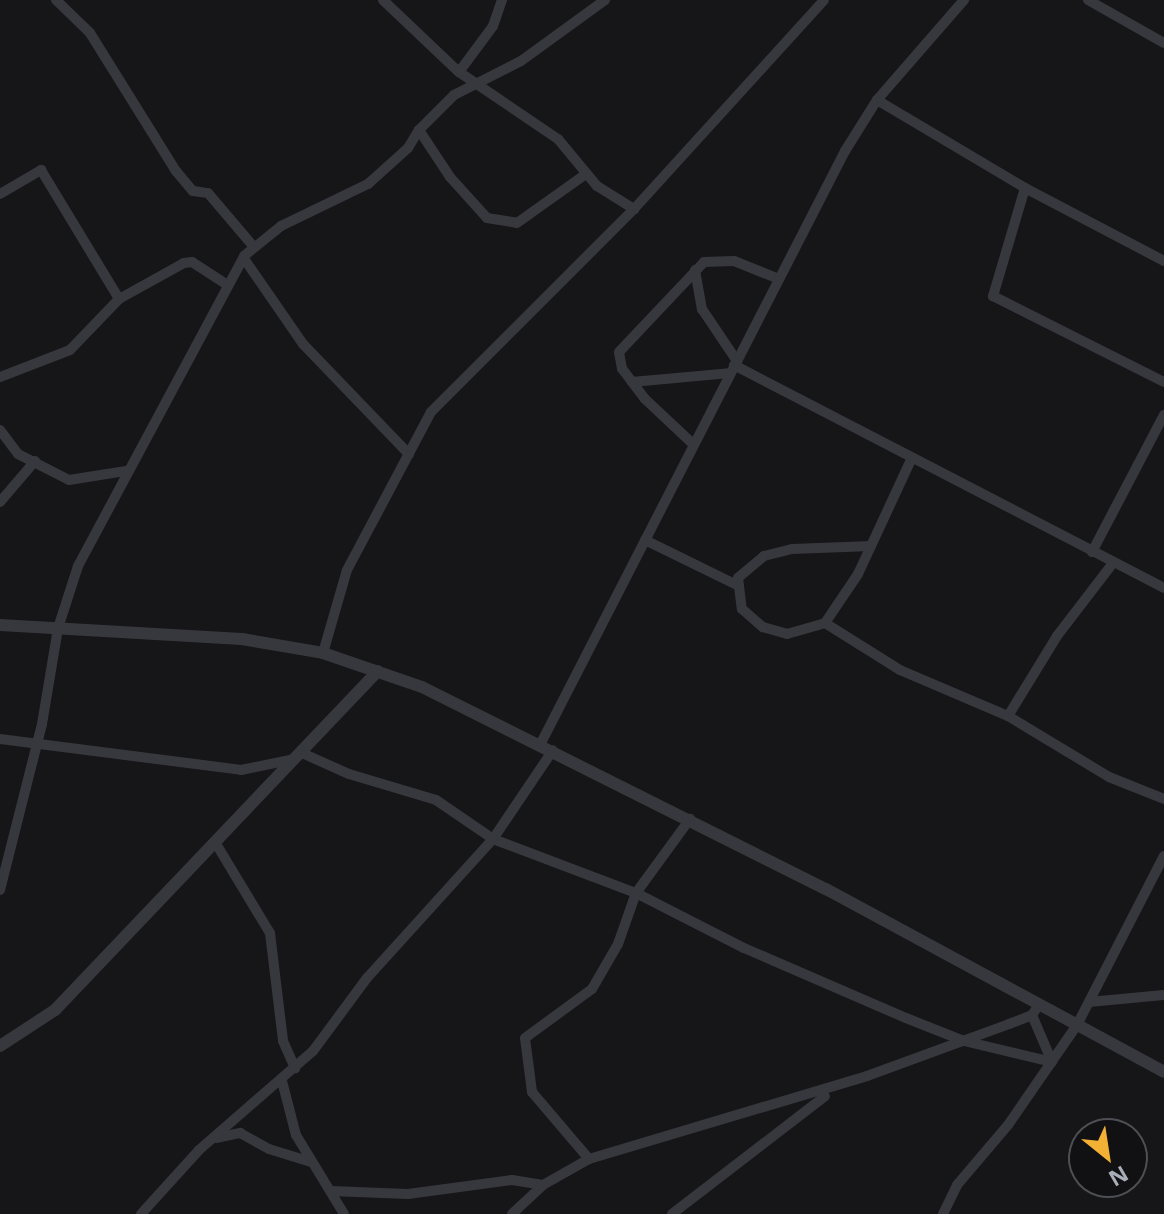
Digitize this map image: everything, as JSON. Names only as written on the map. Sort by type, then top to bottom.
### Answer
[{"type":"street","points":[[56,0],[90,33],[176,171],[193,191],[208,193],[253,246]]},
{"type":"street","points":[[383,0],[459,72],[479,81],[525,120],[558,139],[586,174],[634,209]]},
{"type":"street","points":[[459,72],[489,34],[502,0]]},
{"type":"street","points":[[0,890],[5,854],[38,743],[58,628],[82,557],[226,284],[253,246],[281,226],[368,184],[408,148],[419,130],[454,95],[521,61],[605,0]]},
{"type":"street","points":[[323,653],[347,570],[440,402],[634,209],[824,0]]},
{"type":"street","points":[[944,0],[956,9]]},
{"type":"street","points":[[540,745],[845,151],[877,100],[964,0]]},
{"type":"street","points":[[1088,0],[1164,43]]},
{"type":"street","points":[[877,100],[1025,188],[1164,261]]},
{"type":"street","points":[[419,130],[457,186],[487,218],[517,223],[586,174]]},
{"type":"street","points":[[0,194],[41,170],[119,299]]},
{"type":"street","points":[[1025,188],[993,296],[1164,382]]},
{"type":"street","points":[[693,444],[668,426],[632,382],[618,362],[619,352],[695,270],[720,259],[779,279]]},
{"type":"street","points":[[245,260],[303,344],[409,454]]},
{"type":"street","points":[[0,377],[70,350],[119,299],[189,261],[226,284]]},
{"type":"street","points":[[695,270],[702,309],[734,366],[1164,588]]},
{"type":"street","points":[[632,382],[734,366]]},
{"type":"street","points":[[1092,552],[1164,415]]},
{"type":"street","points":[[0,430],[18,454],[69,480],[126,471]]},
{"type":"street","points":[[871,546],[781,550],[745,568],[737,585],[742,609],[763,627],[787,634],[825,623],[871,546],[911,460]]},
{"type":"street","points":[[0,502],[35,461]]},
{"type":"street","points":[[645,540],[737,585]]},
{"type":"street","points":[[1008,716],[1057,636],[1113,563]]},
{"type":"street","points":[[825,623],[900,670],[1008,716],[1109,777],[1164,799]]},
{"type":"street","points":[[0,625],[242,639],[323,653],[378,671],[463,705],[690,819],[1036,1010],[1077,1025],[1164,1072]]},
{"type":"street","points":[[0,1046],[55,1010],[378,671]]},
{"type":"street","points":[[0,739],[241,770],[299,756],[436,800],[493,839],[636,893],[803,975],[964,1041],[1052,1062]]},
{"type":"street","points":[[141,1214],[212,1138],[295,1068],[403,937],[493,839],[553,750]]},
{"type":"street","points":[[589,1159],[532,1092],[525,1038],[592,989],[618,944],[636,893],[690,819]]},
{"type":"street","points":[[215,842],[270,933],[283,1041],[295,1068]]},
{"type":"street","points":[[943,1214],[957,1185],[1077,1025],[1164,856]]},
{"type":"street","points":[[1089,1002],[1164,995]]},
{"type":"street","points":[[512,1214],[543,1185],[589,1159],[837,1087],[964,1041],[1036,1010]]},
{"type":"street","points":[[1036,1010],[1052,1062]]},
{"type":"street","points":[[282,1081],[296,1135],[311,1162]]},
{"type":"street","points":[[672,1214],[837,1087]]},
{"type":"street","points":[[212,1138],[240,1133],[269,1149],[311,1162],[322,1170],[344,1214]]},
{"type":"street","points":[[331,1191],[408,1194],[512,1180],[543,1185]]}]
